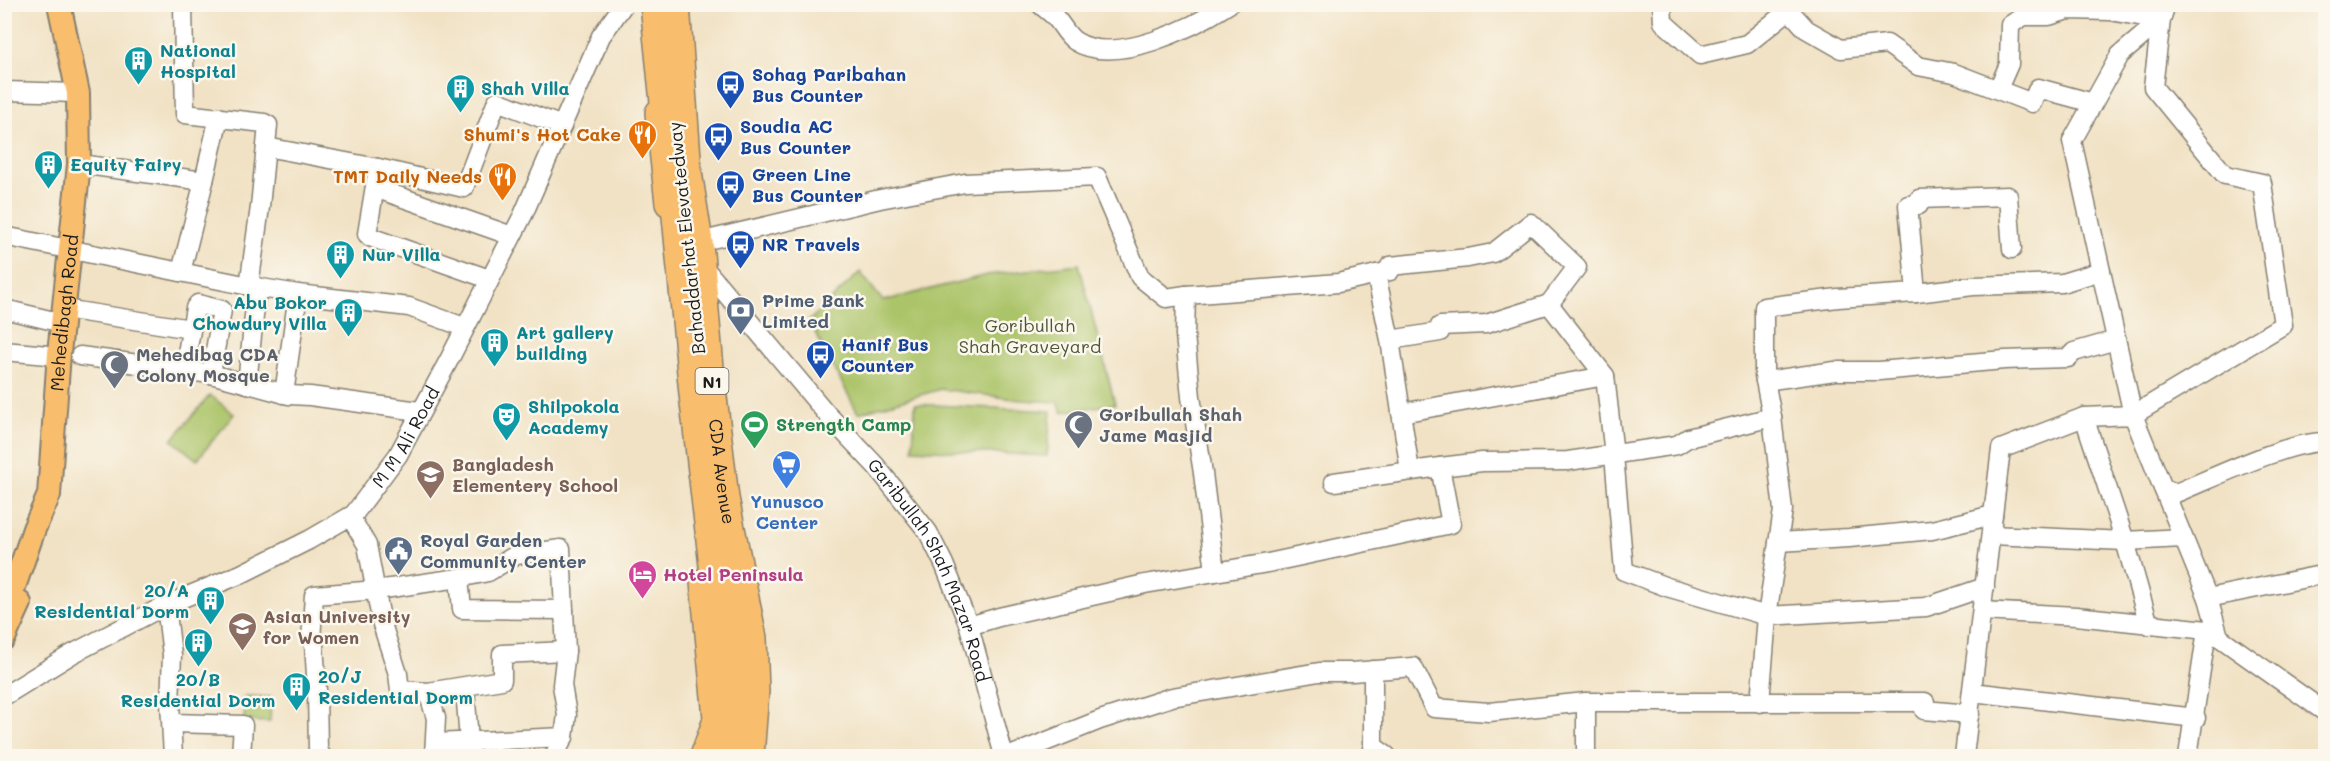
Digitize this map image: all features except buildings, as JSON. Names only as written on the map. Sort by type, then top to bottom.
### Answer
[{"type":"highway","points":[[641,4],[678,394]]},
{"type":"highway","name":"CDA Avenue","points":[[646,4],[677,271],[689,430],[718,717],[716,756]]},
{"type":"highway","name":"Bahaddarhat Elevatedway","points":[[654,4],[693,394],[717,602],[726,711],[721,756]]},
{"type":"highway","name":"Bahaddarhat Elevatedway","points":[[663,4],[702,400],[729,606],[736,714],[729,756]]},
{"type":"highway","name":"CDA Avenue","points":[[676,4],[688,172],[700,253],[711,380],[725,498],[753,638],[755,691],[750,756]]},
{"type":"highway","points":[[704,756],[718,717]]},
{"type":"main road","name":"Mehedibagh Road","points":[[5,615],[34,529],[49,495],[69,356],[63,316],[78,164],[78,93],[59,4]]},
{"type":"main road","points":[[4,638],[41,550],[49,495]]},
{"type":"street","points":[[183,4],[185,114],[268,125],[253,286],[247,384]]},
{"type":"street","name":"M M Ali Road","points":[[4,696],[72,654],[166,605],[241,574],[351,518],[398,455],[450,358],[523,215],[601,36],[624,4]]},
{"type":"street","points":[[1040,4],[1054,16],[1076,42],[1097,49],[1126,48],[1171,34],[1229,4]]},
{"type":"street","points":[[1662,4],[1663,22],[1700,54],[1747,44],[1791,7],[1806,29],[1841,49],[1887,44],[1918,66],[1954,73],[2032,103],[2038,88],[2093,103]]},
{"type":"street","points":[[1998,89],[2008,64],[2010,25],[2024,16],[2049,16],[2068,10],[2092,7],[2110,11],[2164,12]]},
{"type":"street","points":[[2164,12],[2120,55],[2072,141],[2133,415],[2208,598],[2213,633],[2188,756]]},
{"type":"street","points":[[1964,756],[2001,449],[2084,417],[2133,415],[2283,325],[2262,183],[2225,175],[2153,87],[2164,12]]},
{"type":"street","points":[[4,91],[78,93]]},
{"type":"street","points":[[266,147],[378,168],[464,188],[497,101],[562,126]]},
{"type":"street","points":[[181,272],[219,117]]},
{"type":"street","points":[[78,164],[204,181]]},
{"type":"street","points":[[378,168],[367,234],[489,279]]},
{"type":"street","points":[[700,253],[880,199],[965,183],[1097,177],[1140,277],[1166,298],[1338,283],[1390,272],[1390,266],[1468,258],[1493,253],[1531,223],[1577,267],[1549,304],[1486,324],[1440,326],[1440,332],[1390,340]]},
{"type":"street","points":[[375,188],[512,236]]},
{"type":"street","points":[[1916,293],[1908,205],[1919,205],[1918,199],[2008,196],[2012,249]]},
{"type":"street","points":[[4,236],[298,294],[409,307],[464,327]]},
{"type":"street","name":"Garibullah Shah Mazar Road","points":[[700,253],[826,414],[876,466],[928,532],[944,564],[969,626],[1004,756]]},
{"type":"street","points":[[1760,702],[1767,616],[1783,510],[1772,417],[1765,381],[1764,307],[1973,286],[2062,283],[2101,272]]},
{"type":"street","points":[[1377,274],[1390,340],[1410,471]]},
{"type":"street","points":[[284,394],[298,294]]},
{"type":"street","points":[[1186,295],[1185,335],[1190,386],[1215,572]]},
{"type":"street","points":[[1549,304],[1605,376],[1624,571],[1667,587],[1767,616],[1926,607],[1985,587]]},
{"type":"street","points":[[184,370],[195,305],[222,310],[211,374]]},
{"type":"street","points":[[4,309],[191,329]]},
{"type":"street","points":[[1765,381],[1835,371],[1879,371],[2004,360],[2068,358],[2074,352],[2116,340]]},
{"type":"street","points":[[4,351],[69,356],[184,370],[211,374],[284,394],[420,411]]},
{"type":"street","points":[[1401,413],[1605,376]]},
{"type":"street","points":[[1334,482],[1482,462],[1568,461],[1614,455],[1677,445],[1688,438],[1772,417]]},
{"type":"street","points":[[2084,417],[2150,625]]},
{"type":"street","points":[[2163,488],[2176,493],[2266,456],[2315,442],[2325,442]]},
{"type":"street","points":[[969,626],[1145,584],[1268,563],[1451,524],[1440,467]]},
{"type":"street","points":[[1778,542],[1932,530],[1993,516]]},
{"type":"street","points":[[351,518],[367,545],[382,624],[398,674],[400,690],[428,692],[502,680],[502,654],[566,651]]},
{"type":"street","points":[[1991,535],[2125,541],[2183,538]]},
{"type":"street","points":[[322,756],[318,751],[317,690],[314,644],[311,640],[314,595],[377,590],[459,578],[488,572],[516,555],[561,549],[566,651],[562,685],[567,715],[564,737],[554,756]]},
{"type":"street","points":[[2208,598],[2325,574]]},
{"type":"street","points":[[459,578],[462,609],[564,610]]},
{"type":"street","points":[[166,605],[172,655],[170,703],[173,756]]},
{"type":"street","points":[[1982,611],[2076,616],[2213,633],[2325,712]]},
{"type":"street","points":[[1010,756],[1100,720],[1172,697],[1318,672],[1413,667],[1434,708],[1445,710],[1489,712],[1586,702],[1925,702],[1924,710],[1970,714]]},
{"type":"street","points":[[1373,670],[1373,746],[1387,756]]},
{"type":"street","points":[[465,687],[469,748]]},
{"type":"street","points":[[428,692],[436,718],[434,749],[469,748],[564,737]]},
{"type":"street","points":[[1972,692],[2196,718]]},
{"type":"street","points":[[1586,702],[1586,756]]},
{"type":"street","points":[[172,723],[243,725],[241,756]]},
{"type":"green space","name":"Goribullah Shah Graveyard","points":[[1079,264],[1115,404],[1062,412],[1058,402],[1021,400],[941,389],[858,413],[809,321],[860,272],[883,301],[987,275]]},
{"type":"green space","points":[[210,395],[234,414],[197,460],[172,440]]},
{"type":"green space","points":[[915,404],[1051,411],[1047,456],[913,449]]},
{"type":"green space","points":[[245,696],[271,697],[270,722],[244,721]]},
{"type":"place","name":"National Hospital","points":[[139,86]]},
{"type":"place","name":"Sohag Paribahan Bus Counter","points":[[731,110]]},
{"type":"place","name":"Shah Villa","points":[[460,114]]},
{"type":"place","name":"Shumi's Hot Cake","points":[[642,160]]},
{"type":"place","name":"Soudia AC Bus Counter","points":[[719,162]]},
{"type":"place","name":"Equity Fairy","points":[[49,190]]},
{"type":"place","name":"TMT Daily Needs","points":[[503,202]]},
{"type":"place","name":"Green Line Bus Counter","points":[[731,210]]},
{"type":"place","name":"NR Travels","points":[[741,270]]},
{"type":"place","name":"Nur Villa","points":[[341,280]]},
{"type":"place","name":"Prime Bank Limited","points":[[741,336]]},
{"type":"place","name":"Abu Bokor Chowdury Villa","points":[[348,338]]},
{"type":"place","name":"Art gallery building","points":[[495,368]]},
{"type":"place","name":"Hanif Bus Counter","points":[[820,380]]},
{"type":"place","name":"Mehedibag CDA Colony Mosque","points":[[115,390]]},
{"type":"place","name":"Shilpokola Academy","points":[[507,442]]},
{"type":"place","name":"Strength Camp","points":[[755,450]]},
{"type":"place","name":"Goribullah Shah Jame Masjid","points":[[1078,450]]},
{"type":"place","name":"Yunusco Center","points":[[787,490]]},
{"type":"place","name":"Bangladesh Elementery School","points":[[431,500]]},
{"type":"place","name":"Royal Garden Community Center","points":[[399,576]]},
{"type":"place","name":"Hotel Peninsula","points":[[642,600]]},
{"type":"place","name":"20/A Residential Dorm","points":[[210,626]]},
{"type":"place","name":"Asian University for Women","points":[[242,652]]},
{"type":"place","name":"20/B Residential Dorm","points":[[198,668]]},
{"type":"place","name":"20/J Residential Dorm","points":[[297,712]]}]
